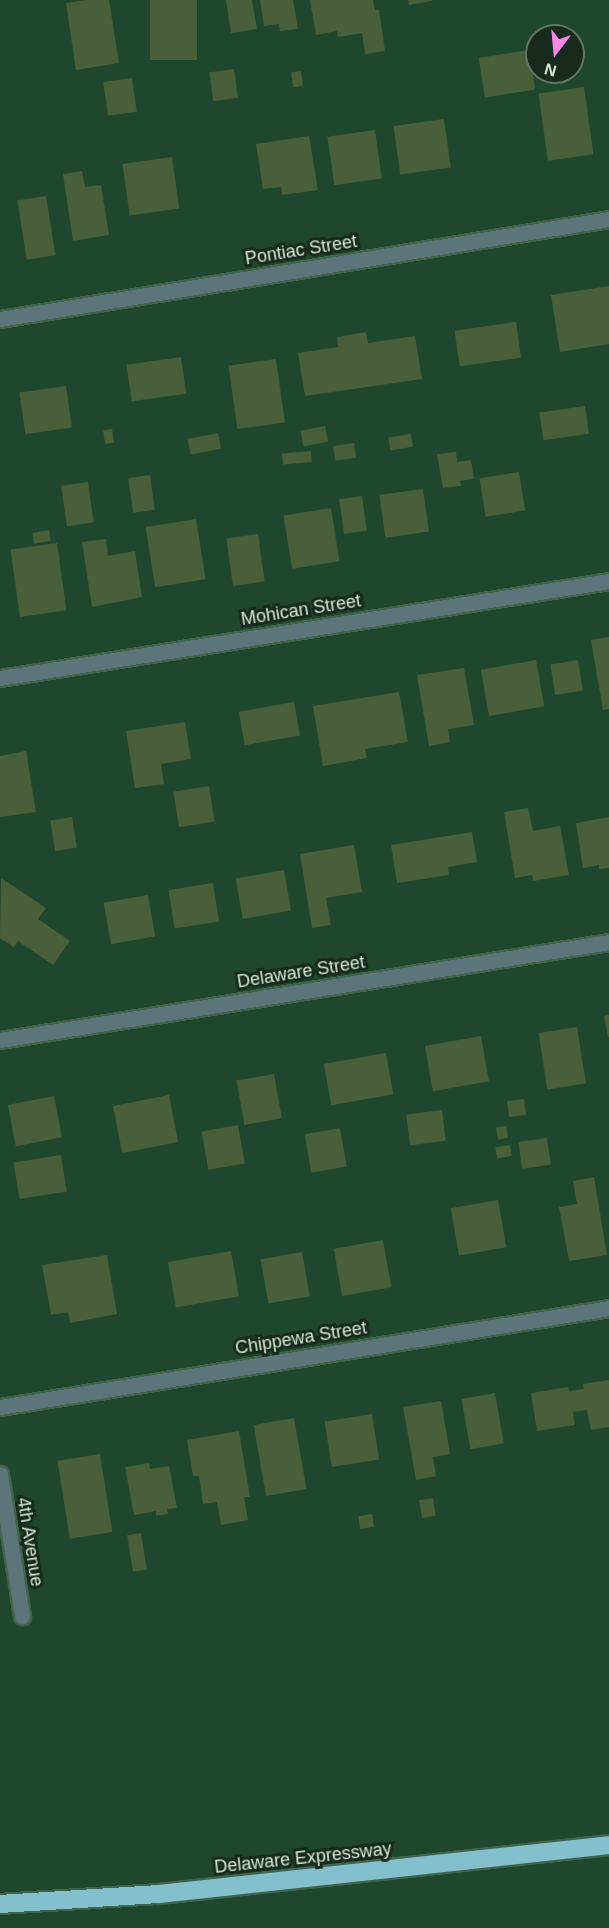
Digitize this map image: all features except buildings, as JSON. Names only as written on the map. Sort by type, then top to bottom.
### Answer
[{"type":"highway","name":"Delaware Expressway","points":[[0,1904],[170,1893],[609,1845]]},
{"type":"street","name":"Pontiac Street","points":[[0,319],[609,219]]},
{"type":"street","name":"Mohican Street","points":[[0,678],[609,581]]},
{"type":"street","name":"Delaware Street","points":[[0,1040],[609,942]]},
{"type":"street","name":"Chippewa Street","points":[[0,1407],[609,1308]]},
{"type":"street","name":"4th Avenue","points":[[0,1474],[22,1616]]}]
